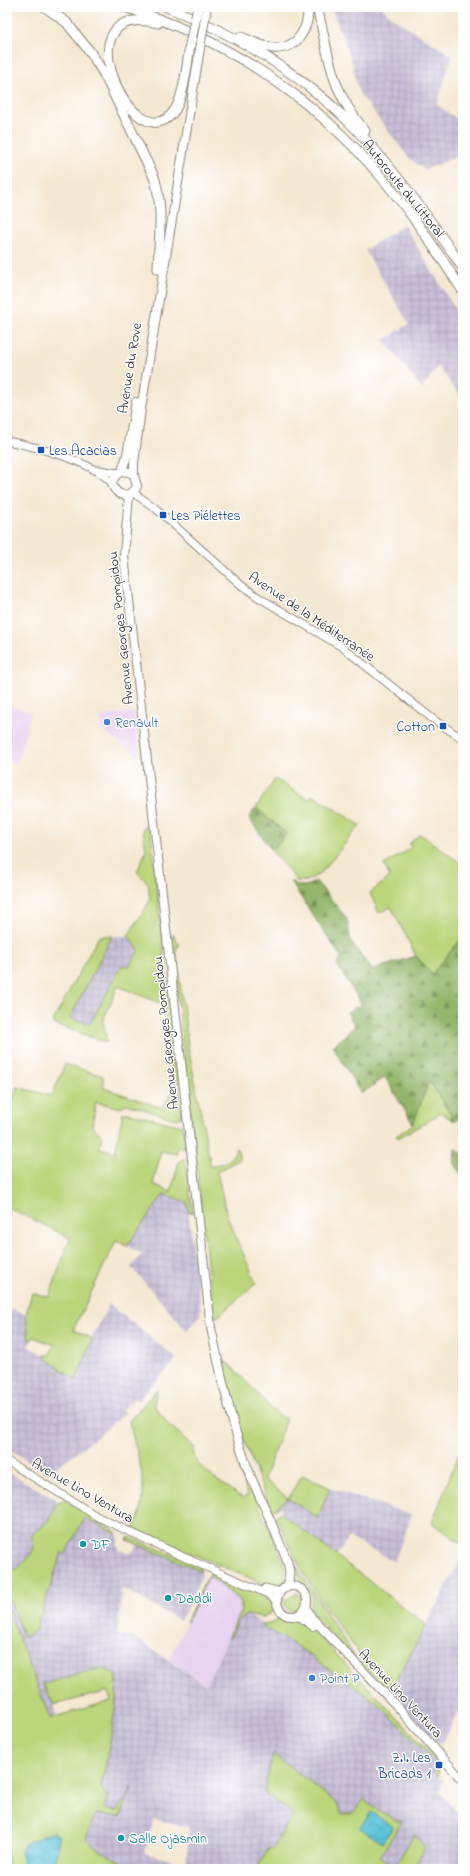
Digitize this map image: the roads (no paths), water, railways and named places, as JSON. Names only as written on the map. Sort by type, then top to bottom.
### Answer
[{"type":"highway","points":[[45,7],[66,22],[91,53],[104,74],[154,177],[159,191],[161,206],[158,269]]},
{"type":"highway","name":"Autoroute du Littoral","points":[[125,7],[148,14],[214,43],[248,62],[300,98],[343,136],[382,178],[425,234],[463,291]]},
{"type":"highway","name":"Autoroute du Littoral","points":[[166,7],[192,17],[227,34],[270,59],[353,126],[393,171],[463,267]]},
{"type":"highway","points":[[176,7],[244,38],[273,48],[282,48],[292,44],[301,37],[307,25],[308,7]]},
{"type":"highway","points":[[199,7],[195,46],[181,93],[173,112],[170,116],[161,121],[148,121],[140,116],[126,102],[116,82],[108,55],[112,34],[119,26],[128,21],[139,19],[167,26],[207,42],[300,98]]},
{"type":"highway","points":[[318,7],[328,60],[342,98],[359,123],[414,191],[463,267]]},
{"type":"main road","points":[[7,441],[52,453],[95,469],[103,474],[112,483],[113,488],[120,494],[131,494],[137,486],[134,463],[141,409],[195,46],[207,7]]},
{"type":"main road","name":"Avenue du Rove","points":[[120,472],[128,450],[195,46]]},
{"type":"main road","points":[[95,469],[130,472],[135,478]]},
{"type":"main road","points":[[112,483],[113,478],[120,472]]},
{"type":"main road","name":"Avenue de la Méditerranée","points":[[135,478],[142,492],[154,507],[241,585],[264,601],[342,648],[434,720],[463,739]]},
{"type":"main road","name":"Avenue Georges Pompidou","points":[[120,494],[123,504],[125,530],[124,556],[211,1328],[225,1391],[251,1477],[291,1560],[297,1581],[302,1590]]},
{"type":"main road","name":"Avenue de la Méditerranée","points":[[131,494],[154,507]]},
{"type":"main road","name":"Avenue Georges Pompidou","points":[[125,530],[131,494]]},
{"type":"main road","name":"Avenue Lino Ventura","points":[[7,1461],[98,1517],[268,1594],[277,1602]]},
{"type":"main road","name":"Avenue Georges Pompidou","points":[[273,1525],[289,1568],[290,1578],[283,1590]]},
{"type":"main road","name":"Avenue Lino Ventura","points":[[168,1549],[267,1589],[283,1590]]},
{"type":"main road","points":[[293,1586],[302,1590],[307,1599],[306,1607],[302,1613],[292,1616],[282,1613],[277,1602],[283,1590],[293,1586]]},
{"type":"main road","name":"Avenue Lino Ventura","points":[[306,1607],[311,1617],[395,1704],[438,1753]]},
{"type":"main road","name":"Avenue Lino Ventura","points":[[292,1616],[301,1617],[310,1622],[438,1753]]},
{"type":"main road","points":[[438,1753],[463,1781]]},
{"type":"water","points":[[371,1812],[393,1827],[382,1843],[360,1828]]},
{"type":"water","points":[[53,1832],[59,1836],[55,1869],[24,1869],[21,1854],[24,1844]]},
{"type":"place","name":"Les Acacias","points":[[41,450]]},
{"type":"place","name":"Les Piélettes","points":[[163,515]]},
{"type":"place","name":"Renault","points":[[107,722]]},
{"type":"place","name":"Cotton","points":[[443,726]]},
{"type":"place","name":"DF","points":[[83,1544]]},
{"type":"place","name":"Daddi","points":[[168,1598]]},
{"type":"place","name":"Point P","points":[[312,1678]]},
{"type":"place","name":"Z.I. Les Bricads 1","points":[[439,1765]]},
{"type":"place","name":"Salle Ojasmin","points":[[121,1838]]}]
